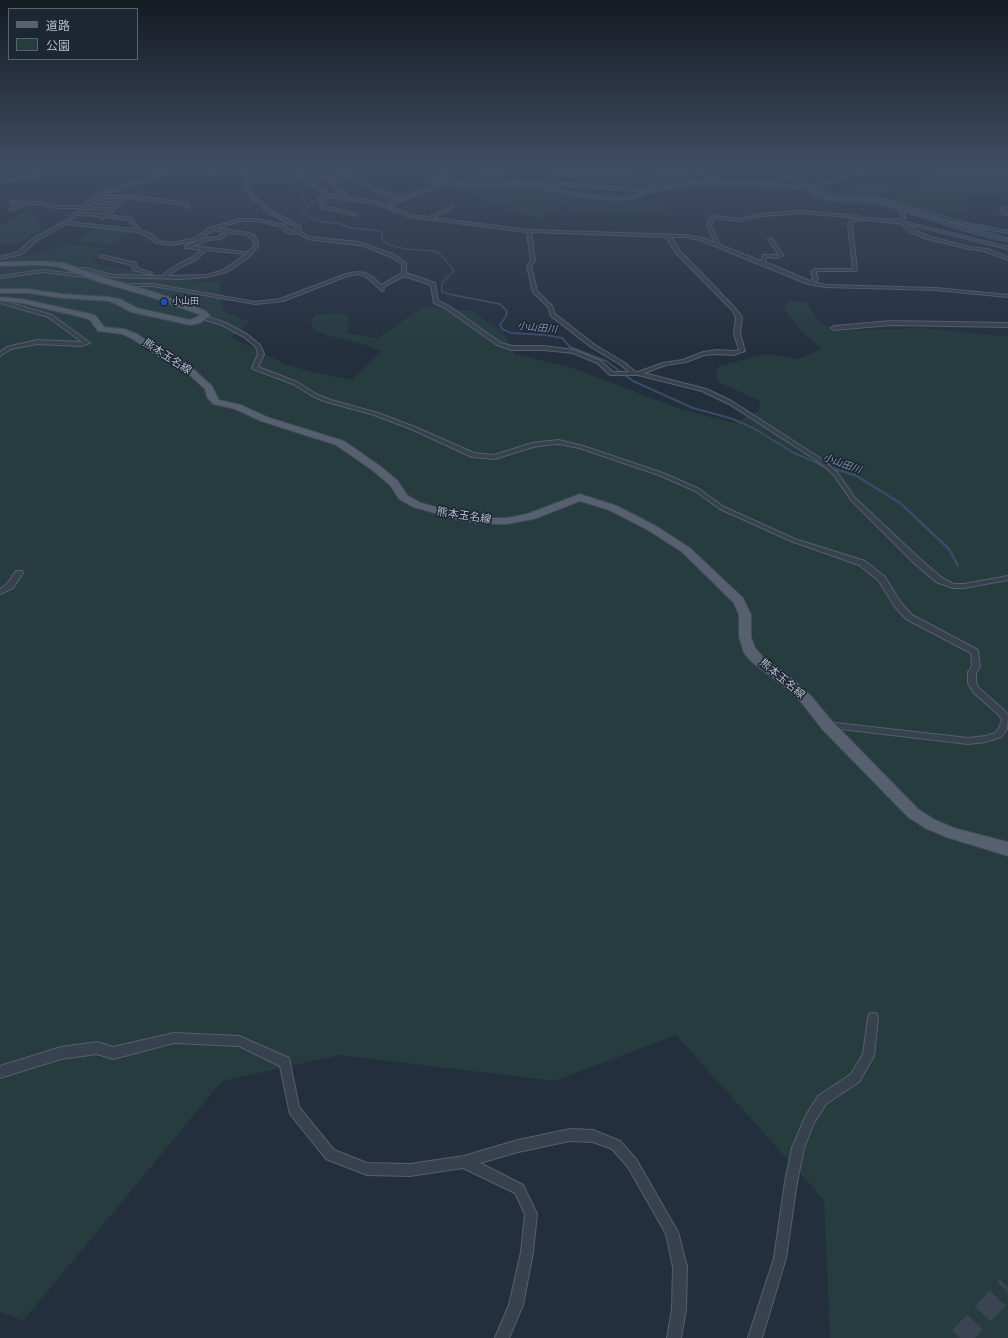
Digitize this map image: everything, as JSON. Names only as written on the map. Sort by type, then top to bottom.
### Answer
[{"type":"main road","points":[[0,264],[53,264],[76,269],[92,277],[122,285],[203,313],[206,316],[190,323],[134,310],[117,301],[108,299],[62,296],[28,291],[0,291]]},
{"type":"main road","name":"熊本玉名線","points":[[0,300],[22,301],[88,316],[93,318],[101,328],[124,332],[134,336],[166,357],[175,360],[187,368],[209,388],[212,397],[216,402],[238,406],[264,418],[340,443],[376,468],[394,483],[403,497],[417,506],[460,517],[485,521],[507,521],[530,517],[580,497],[614,508],[652,528],[680,545],[707,568],[739,601],[745,616],[745,637],[749,650],[758,660],[791,685],[806,699],[827,725],[913,813],[930,824],[951,832],[1008,849]]},
{"type":"street","points":[[0,258],[20,254],[34,240],[57,227]]},
{"type":"street","points":[[110,227],[136,230],[149,235],[158,242],[182,244],[197,239],[216,227]]},
{"type":"street","points":[[284,227],[291,233],[298,231]]},
{"type":"street","points":[[298,227],[298,231]]},
{"type":"street","points":[[500,227],[529,231],[701,238],[810,283],[826,286],[936,290],[1008,296]]},
{"type":"street","points":[[710,227],[718,245]]},
{"type":"street","points":[[810,283],[816,279],[812,272],[817,270],[855,270],[850,227]]},
{"type":"street","points":[[908,227],[926,237],[969,248],[985,250],[1008,259]]},
{"type":"street","points":[[924,227],[1008,248]]},
{"type":"street","points":[[983,227],[1008,232]]},
{"type":"street","points":[[76,269],[85,269],[112,276],[207,276],[225,271],[247,256],[256,246],[256,242],[253,237],[242,232],[211,229]]},
{"type":"street","points":[[228,231],[219,238],[207,238],[187,247],[244,253]]},
{"type":"street","points":[[298,231],[308,238],[359,243],[393,256],[404,263],[404,274]]},
{"type":"street","points":[[529,231],[533,261],[529,266],[532,285],[535,291],[550,307],[553,315],[593,346],[637,374],[704,390],[731,403],[821,461],[835,473],[853,499],[916,560],[939,580],[953,586],[964,586],[1008,578]]},
{"type":"street","points":[[404,274],[433,284],[436,302],[448,308],[499,344],[512,348],[544,348],[574,352],[599,362],[612,374],[637,374],[665,364],[684,361],[703,354],[717,352],[733,353],[742,351],[737,334],[739,317],[678,252],[668,236]]},
{"type":"street","points":[[762,263],[765,256],[778,257],[781,255],[770,240]]},
{"type":"street","points":[[166,275],[195,258],[205,249]]},
{"type":"street","points":[[999,255],[1008,262]]},
{"type":"street","points":[[102,256],[134,264],[135,269],[142,272],[172,277]]},
{"type":"street","points":[[0,277],[43,271],[92,277]]},
{"type":"street","points":[[122,285],[153,285],[255,303],[281,300],[346,275],[357,273],[364,274],[372,279],[381,288],[404,274]]},
{"type":"street","points":[[0,300],[50,316],[87,343],[37,342],[9,348],[0,354]]},
{"type":"street","points":[[206,316],[205,318],[224,324],[246,336],[258,346],[261,354],[255,368],[295,383],[316,396],[376,414],[413,428],[472,455],[495,457],[532,445],[559,442],[581,447],[661,474],[697,490],[722,508],[786,537],[808,546],[862,563],[882,579],[898,605],[909,617],[975,652],[976,667],[972,672],[972,683],[976,690],[1001,712],[1006,720],[1003,729],[998,735],[986,739],[968,741],[827,725]]},
{"type":"street","points":[[834,328],[891,323],[1008,325]]},
{"type":"street","points":[[0,592],[10,586],[19,573]]},
{"type":"street","points":[[755,1338],[780,1258],[791,1182],[798,1148],[810,1119],[822,1100],[855,1078],[868,1056],[873,1018]]},
{"type":"street","points":[[0,1072],[61,1053],[97,1048],[113,1053],[174,1038],[239,1041],[285,1062],[294,1110],[330,1155],[367,1169],[410,1170],[464,1162],[518,1146],[570,1135],[593,1136],[616,1145],[632,1162],[672,1232],[680,1266],[680,1309],[674,1338]]},
{"type":"street","points":[[464,1162],[519,1189],[532,1214],[527,1252],[516,1305],[502,1338]]},
{"type":"green space","points":[[96,227],[133,232],[109,245],[75,241]]},
{"type":"green space","points":[[0,228],[43,228],[17,245],[0,245]]},
{"type":"green space","points":[[78,245],[102,248],[93,263],[186,281],[219,282],[223,311],[250,322],[231,337],[285,364],[312,372],[352,380],[381,352],[370,346],[326,335],[314,330],[310,320],[316,315],[340,313],[349,316],[347,333],[378,338],[423,307],[471,311],[504,333],[515,354],[576,369],[677,408],[733,423],[759,411],[760,401],[718,382],[716,373],[719,366],[765,354],[799,359],[822,349],[803,333],[784,309],[790,300],[807,303],[820,324],[841,331],[922,328],[1008,337],[1008,1338],[830,1338],[824,1200],[676,1035],[555,1081],[340,1055],[222,1081],[23,1321],[0,1312],[0,254],[27,256],[42,253],[58,247]]},
{"type":"waterway","name":"小山田川","points":[[349,227],[380,231],[382,233],[382,239],[389,245],[407,249],[434,251],[440,254],[453,269],[453,272],[442,283],[442,292],[454,295]]},
{"type":"waterway","points":[[962,227],[1006,240]]},
{"type":"waterway","name":"小山田川","points":[[454,295],[500,304],[507,311],[506,316],[500,325],[502,329],[511,333],[546,335],[562,338],[570,347],[606,361],[633,381],[693,408],[733,419],[755,429],[794,453],[823,466]]},
{"type":"waterway","name":"小山田川","points":[[823,466],[855,475],[900,503],[949,549],[958,566]]},
{"type":"tunnel","points":[[960,1338],[1008,1287]]},
{"type":"place","name":"小山田","points":[[164,302]]}]
